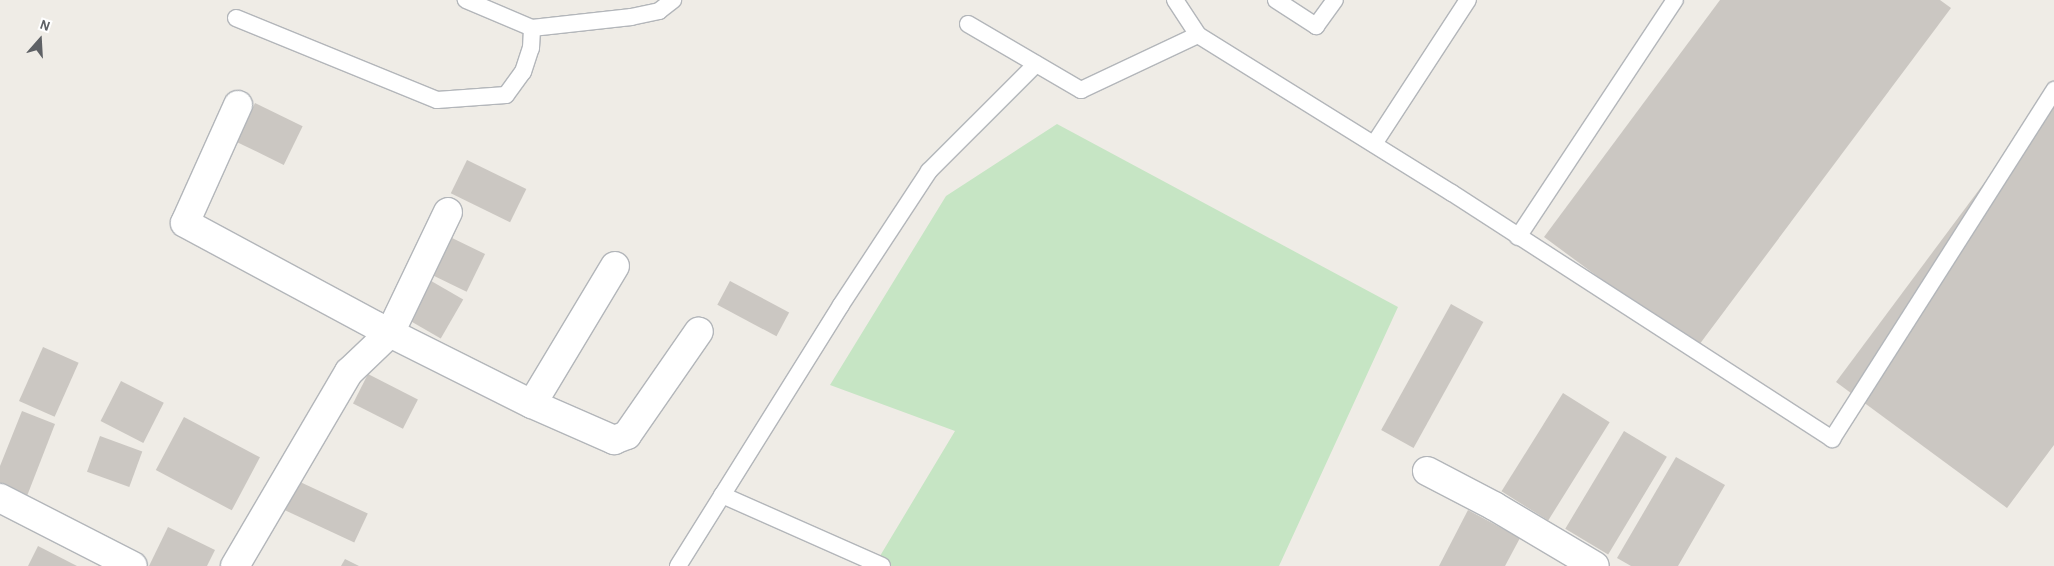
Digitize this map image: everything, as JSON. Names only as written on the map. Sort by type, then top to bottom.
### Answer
[{"type":"street","points":[[238,105],[185,222],[390,333],[532,404],[614,440],[627,435],[699,330]]},
{"type":"street","points":[[235,566],[349,372],[390,333],[448,212]]},
{"type":"street","points":[[532,404],[615,266]]},
{"type":"street","points":[[1427,471],[1494,506],[1595,566]]},
{"type":"street","points":[[0,498],[133,566]]},
{"type":"lane","points":[[466,0],[532,28],[631,17],[659,11],[673,0]]},
{"type":"lane","points":[[1175,0],[1198,35],[1374,144],[1832,439],[2054,90]]},
{"type":"lane","points":[[1276,0],[1316,26],[1335,0]]},
{"type":"lane","points":[[1374,144],[1468,0]]},
{"type":"lane","points":[[1518,237],[1675,0]]},
{"type":"lane","points":[[236,18],[437,100],[506,95],[523,72],[531,48],[532,28]]},
{"type":"lane","points":[[968,24],[1081,90],[1198,35]]},
{"type":"lane","points":[[678,566],[840,304],[929,171],[1036,64]]},
{"type":"lane","points":[[722,494],[882,566]]},
{"type":"green space","points":[[1057,124],[1398,307],[1279,566],[874,566],[955,431],[830,385],[946,196]]},
{"type":"building","points":[[1720,0],[1940,0],[1951,8],[1696,349],[1544,237]]},
{"type":"building","points":[[2054,89],[2054,445],[2007,508],[1836,382]]},
{"type":"building","points":[[255,103],[303,126],[284,165],[236,142]]},
{"type":"building","points":[[467,160],[526,189],[510,222],[451,193]]},
{"type":"building","points":[[450,237],[485,254],[467,292],[432,275]]},
{"type":"building","points":[[426,278],[463,300],[441,338],[404,317]]},
{"type":"building","points":[[730,281],[789,312],[776,336],[717,305]]},
{"type":"building","points":[[1451,304],[1483,322],[1414,448],[1381,430]]},
{"type":"building","points":[[43,347],[79,363],[55,417],[19,401]]},
{"type":"building","points":[[368,374],[418,399],[403,429],[353,403]]},
{"type":"building","points":[[121,381],[164,403],[143,443],[101,421]]},
{"type":"building","points":[[1563,393],[1610,422],[1548,521],[1502,491]]},
{"type":"building","points":[[22,411],[55,424],[27,496],[0,486],[0,466]]},
{"type":"building","points":[[184,417],[260,457],[232,510],[156,470]]},
{"type":"building","points":[[1624,431],[1667,457],[1608,554],[1565,529]]},
{"type":"building","points":[[100,436],[142,451],[129,487],[87,472]]},
{"type":"building","points":[[1676,457],[1725,485],[1678,566],[1631,566],[1617,558]]},
{"type":"building","points":[[298,481],[368,514],[354,543],[284,510]]},
{"type":"building","points":[[1468,510],[1520,538],[1505,566],[1439,566]]},
{"type":"building","points":[[168,527],[215,550],[207,566],[149,566]]},
{"type":"building","points":[[38,546],[77,566],[28,566]]},
{"type":"building","points":[[345,559],[359,566],[341,566]]}]
